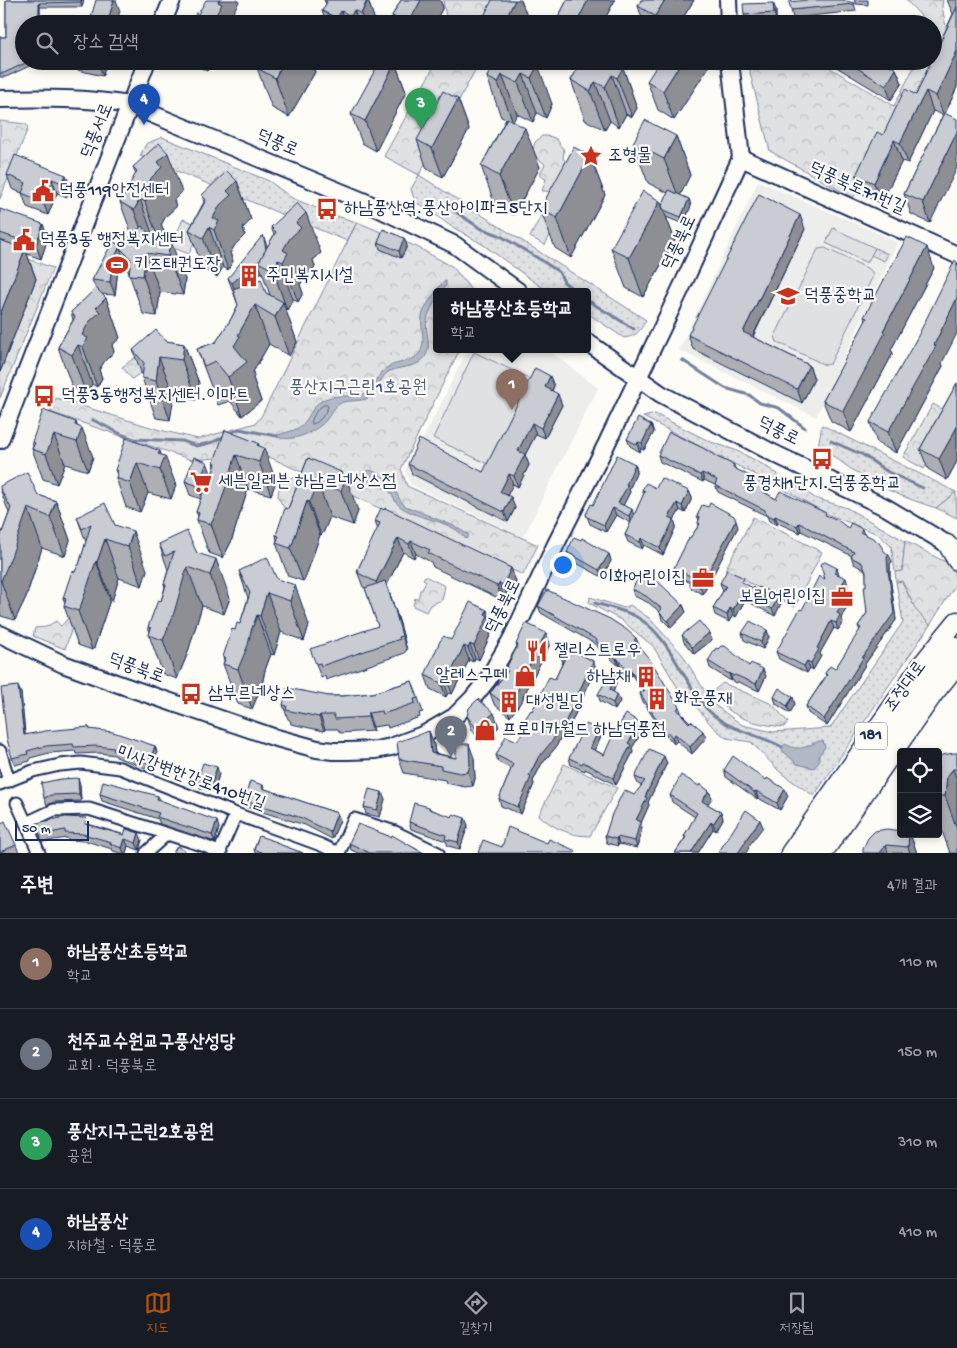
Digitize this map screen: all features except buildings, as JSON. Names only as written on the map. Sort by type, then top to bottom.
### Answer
[{"type":"main road","points":[[952,547],[957,562]]},
{"type":"main road","name":"조정대로","points":[[790,853],[911,680],[955,625]]},
{"type":"main road","name":"조정대로","points":[[807,853],[929,680],[957,647]]},
{"type":"main road","name":"조정대로","points":[[823,853],[957,664]]},
{"type":"main road","name":"181","points":[[910,748],[940,703],[957,682]]},
{"type":"main road","name":"181","points":[[838,853],[897,767]]},
{"type":"street","points":[[166,15],[172,0]]},
{"type":"street","points":[[728,0],[729,15]]},
{"type":"street","name":"덕풍서로","points":[[0,440],[144,70]]},
{"type":"street","points":[[731,70],[741,158]]},
{"type":"street","name":"덕풍로","points":[[0,99],[62,98],[107,101],[130,105],[365,202],[455,245],[514,288]]},
{"type":"street","name":"덕풍북로71번길","points":[[741,158],[957,255]]},
{"type":"street","name":"덕풍북로","points":[[0,634],[63,664],[272,737],[317,749],[333,751],[376,750],[425,734],[454,717],[488,679],[512,638],[638,378],[741,158]]},
{"type":"street","name":"덕풍로","points":[[591,345],[638,378],[696,413],[887,508],[952,547]]},
{"type":"street","points":[[0,750],[4,782]]},
{"type":"street","name":"미사강변한강로410번길","points":[[4,782],[33,771],[60,765],[81,763],[120,768],[338,853]]},
{"type":"street","points":[[17,803],[39,853]]},
{"type":"street","points":[[26,823],[54,810],[89,809],[220,853],[236,814]]},
{"type":"street","points":[[338,853],[354,819],[395,832],[438,853]]},
{"type":"street","points":[[146,853],[167,834]]},
{"type":"shaded area","name":"덕풍중학교","points":[[758,181],[898,242],[816,417],[679,350]]},
{"type":"shaded area","points":[[466,353],[552,353],[598,388],[523,537],[410,484],[405,470]]},
{"type":"green space","points":[[443,0],[514,0],[506,15],[446,15]]},
{"type":"green space","points":[[906,0],[943,0],[942,6],[947,32],[942,43],[942,15],[920,15]]},
{"type":"green space","points":[[432,70],[475,70],[419,175],[384,156]]},
{"type":"green space","points":[[750,70],[834,70],[894,106],[912,70],[929,70],[912,106],[853,198],[770,151]]},
{"type":"green space","points":[[0,121],[26,124],[28,128],[0,199]]},
{"type":"green space","points":[[542,136],[556,139],[563,148],[563,158],[565,161],[563,192],[542,191],[546,179],[539,175],[545,164],[537,158],[533,150],[535,142]]},
{"type":"green space","points":[[162,137],[269,181],[292,198],[333,215],[357,222],[347,241],[140,156],[146,144]]},
{"type":"green space","points":[[419,175],[646,320],[642,327],[635,334],[624,338],[591,316],[591,288],[544,288],[540,286],[482,244],[415,202],[411,189]]},
{"type":"green space","points":[[542,214],[557,222],[545,245],[530,237]]},
{"type":"green space","points":[[183,219],[201,226],[189,254],[171,247]]},
{"type":"green space","name":"풍산지구근린1호공원","points":[[357,222],[417,247],[453,267],[470,288],[433,288],[433,353],[458,353],[401,469],[407,486],[538,545],[523,575],[252,449],[217,458],[192,460],[50,412],[56,398],[160,430],[198,439],[256,423],[262,415]]},
{"type":"green space","points":[[833,228],[875,248],[867,263],[826,243]]},
{"type":"green space","points":[[825,248],[869,269],[873,276],[830,364],[825,365],[777,342],[775,336],[818,249]]},
{"type":"green space","points":[[875,248],[888,254],[884,261],[871,255]]},
{"type":"green space","points":[[0,249],[53,268],[0,398]]},
{"type":"green space","points":[[141,353],[150,366],[132,379],[122,367]]},
{"type":"green space","points":[[474,353],[533,380],[488,464],[433,438]]},
{"type":"green space","points":[[933,404],[954,416],[924,469],[903,457]]},
{"type":"green space","points":[[655,414],[711,442],[735,450],[757,461],[778,474],[773,484],[643,417]]},
{"type":"green space","points":[[822,425],[956,492],[936,508],[906,498],[879,485],[860,475],[818,447]]},
{"type":"green space","points":[[291,478],[303,481],[290,510],[284,508],[278,497],[281,485]]},
{"type":"green space","points":[[786,479],[815,498],[847,508],[905,541],[902,571],[895,572],[891,546],[878,534],[829,515],[781,488]]},
{"type":"green space","points":[[956,492],[957,518],[936,508]]},
{"type":"green space","points":[[753,517],[822,552],[795,607],[725,570]]},
{"type":"green space","points":[[905,541],[953,566],[956,584],[930,625],[916,610],[902,581],[896,582],[895,572],[902,571]]},
{"type":"green space","points":[[425,576],[445,586],[442,600],[430,605],[426,612],[413,606],[415,598],[418,599],[420,590],[422,590],[426,581],[423,579]]},
{"type":"green space","points":[[902,581],[921,615],[930,625],[814,796],[782,774],[751,742],[726,738],[712,726],[694,704],[679,690],[653,646],[621,620],[589,603],[590,597],[624,608],[630,605],[649,618],[682,654],[712,703],[742,725],[773,732],[830,728],[903,622],[896,582]]},
{"type":"green space","points":[[69,617],[75,619],[65,649],[33,636],[35,628],[46,627],[56,621],[61,626]]},
{"type":"green space","points":[[723,683],[772,704],[788,722],[784,727],[768,725],[753,722],[731,712],[721,704],[713,691]]},
{"type":"green space","points":[[564,764],[617,788],[590,836],[576,835],[562,830],[550,824],[539,815]]},
{"type":"water","points":[[446,281],[444,288],[438,288]]},
{"type":"water","points":[[433,295],[433,305],[426,325],[428,348],[422,361],[390,371],[384,376],[372,395],[368,398],[339,404],[323,424],[310,432],[288,439],[275,436],[300,427],[321,401],[336,396],[362,395],[372,387],[388,367],[416,357],[423,345],[422,316]]},
{"type":"water","points":[[369,470],[389,480],[405,506],[454,526],[469,535],[466,539],[445,524],[413,514],[396,502],[388,490],[363,482],[360,474]]},
{"type":"water","points":[[823,741],[825,747],[819,755],[819,762],[814,768],[797,764],[782,750],[785,744],[799,748]]},
{"type":"waterway","points":[[448,207],[480,228],[499,235],[541,260],[559,272],[564,282],[571,288]]},
{"type":"waterway","points":[[591,302],[634,329]]},
{"type":"waterway","points":[[682,360],[725,388],[749,395],[760,403],[779,408],[805,428]]},
{"type":"waterway","points":[[93,420],[134,439],[182,441],[197,446],[213,442],[239,429],[277,436]]},
{"type":"waterway","points":[[831,441],[863,455],[888,472],[923,488]]},
{"type":"waterway","points":[[595,603],[635,616],[652,628],[670,652],[700,700],[718,718],[726,724],[782,747]]},
{"type":"place","name":"하남풍산","points":[[144,125]]},
{"type":"place","name":"풍산지구근린2호공원","points":[[421,129]]},
{"type":"place","name":"조형물","points":[[591,156]]},
{"type":"place","name":"덕풍119안전센터","points":[[43,191]]},
{"type":"place","name":"하남풍산역.풍산아이파크5단지","points":[[327,209]]},
{"type":"place","name":"덕풍3동 행정복지센터","points":[[24,240]]},
{"type":"place","name":"키즈태권도장","points":[[117,265]]},
{"type":"place","name":"주민복지시설","points":[[249,276]]},
{"type":"place","name":"덕풍중학교","points":[[788,296]]},
{"type":"place","name":"덕풍3동행정복지센터.이마트","points":[[44,396]]},
{"type":"place","name":"하남풍산초등학교","points":[[512,410]]},
{"type":"place","name":"풍경채1단지.덕풍중학교","points":[[822,459]]},
{"type":"place","name":"세븐일레븐 하남르네상스점","points":[[201,482]]},
{"type":"place","name":"이화어린이집","points":[[703,578]]},
{"type":"place","name":"보림어린이집","points":[[842,597]]},
{"type":"place","name":"젤리스트로우","points":[[537,651]]},
{"type":"place","name":"알레스구떼","points":[[525,676]]},
{"type":"place","name":"하남채","points":[[646,677]]},
{"type":"place","name":"삼부르네상스","points":[[191,694]]},
{"type":"place","name":"화운풍재","points":[[657,699]]},
{"type":"place","name":"대성빌딩","points":[[509,702]]},
{"type":"place","name":"프로미카월드 하남덕풍점","points":[[485,730]]},
{"type":"place","name":"천주교수원교구풍산성당","points":[[451,757]]}]
